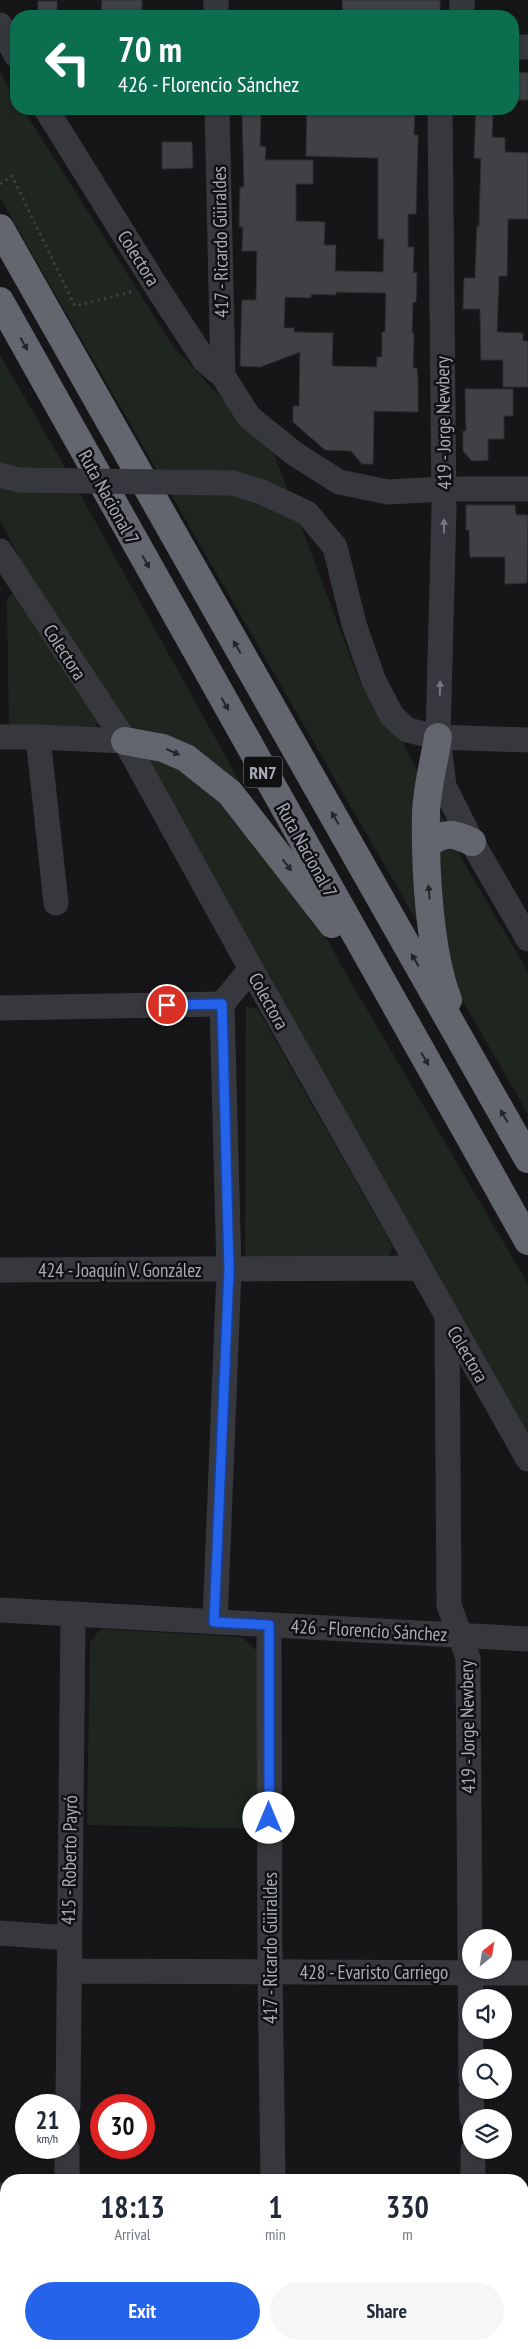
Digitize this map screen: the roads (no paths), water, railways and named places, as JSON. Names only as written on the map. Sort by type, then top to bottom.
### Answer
[{"type":"highway","name":"Ruta Nacional 7","points":[[0,228],[528,1159]]},
{"type":"highway","name":"Ruta Nacional 7","points":[[0,302],[404,1024],[528,1241]]},
{"type":"highway","points":[[438,737],[426,811],[427,872],[438,960],[445,992],[470,1058]]},
{"type":"highway","points":[[125,741],[163,748],[186,758],[230,792],[325,914],[404,1024]]},
{"type":"highway","points":[[427,845],[438,836],[447,834],[458,835],[472,842]]},
{"type":"street","points":[[0,25],[10,44]]},
{"type":"street","name":"Colectora","points":[[50,115],[156,286],[206,361],[223,376],[249,417],[294,454],[339,482],[388,492],[443,489],[528,489]]},
{"type":"street","name":"417 - Ricardo Güiraldes","points":[[217,115],[223,376]]},
{"type":"street","name":"419 - Jorge Newbery","points":[[438,737],[444,508],[440,115]]},
{"type":"street","points":[[10,477],[233,483],[262,492],[306,513],[335,547],[354,624],[373,680],[392,716],[407,730],[438,737],[528,740]]},
{"type":"street","name":"Colectora","points":[[0,551],[125,741],[251,969],[528,1459]]},
{"type":"street","points":[[38,737],[56,903]]},
{"type":"street","points":[[0,738],[38,737],[125,741]]},
{"type":"street","points":[[438,737],[444,786],[472,842],[528,939]]},
{"type":"street","points":[[214,1622],[229,1270],[222,1004],[251,969]]},
{"type":"street","points":[[0,1008],[222,1004]]},
{"type":"street","name":"424 - Joaquín V. González","points":[[0,1270],[420,1268]]},
{"type":"street","name":"419 - Jorge Newbery","points":[[447,1318],[449,1605],[468,1658],[469,1929]]},
{"type":"street","name":"426 - Florencio Sánchez","points":[[0,1610],[528,1639]]},
{"type":"street","name":"415 - Roberto Payró","points":[[68,2094],[68,1938],[73,1614]]},
{"type":"street","name":"417 - Ricardo Güiraldes","points":[[269,1625],[273,2174]]},
{"type":"street","points":[[0,1933],[68,1938]]},
{"type":"street","name":"428 - Evaristo Carriego","points":[[69,1970],[462,1972]]},
{"type":"street","name":"428 - Evaristo Carriego","points":[[512,1972],[528,1972]]},
{"type":"street","name":"419 - Jorge Newbery","points":[[469,1979],[470,2049]]},
{"type":"street","points":[[67,2159],[67,2174]]},
{"type":"street","points":[[472,2159],[473,2174]]}]
